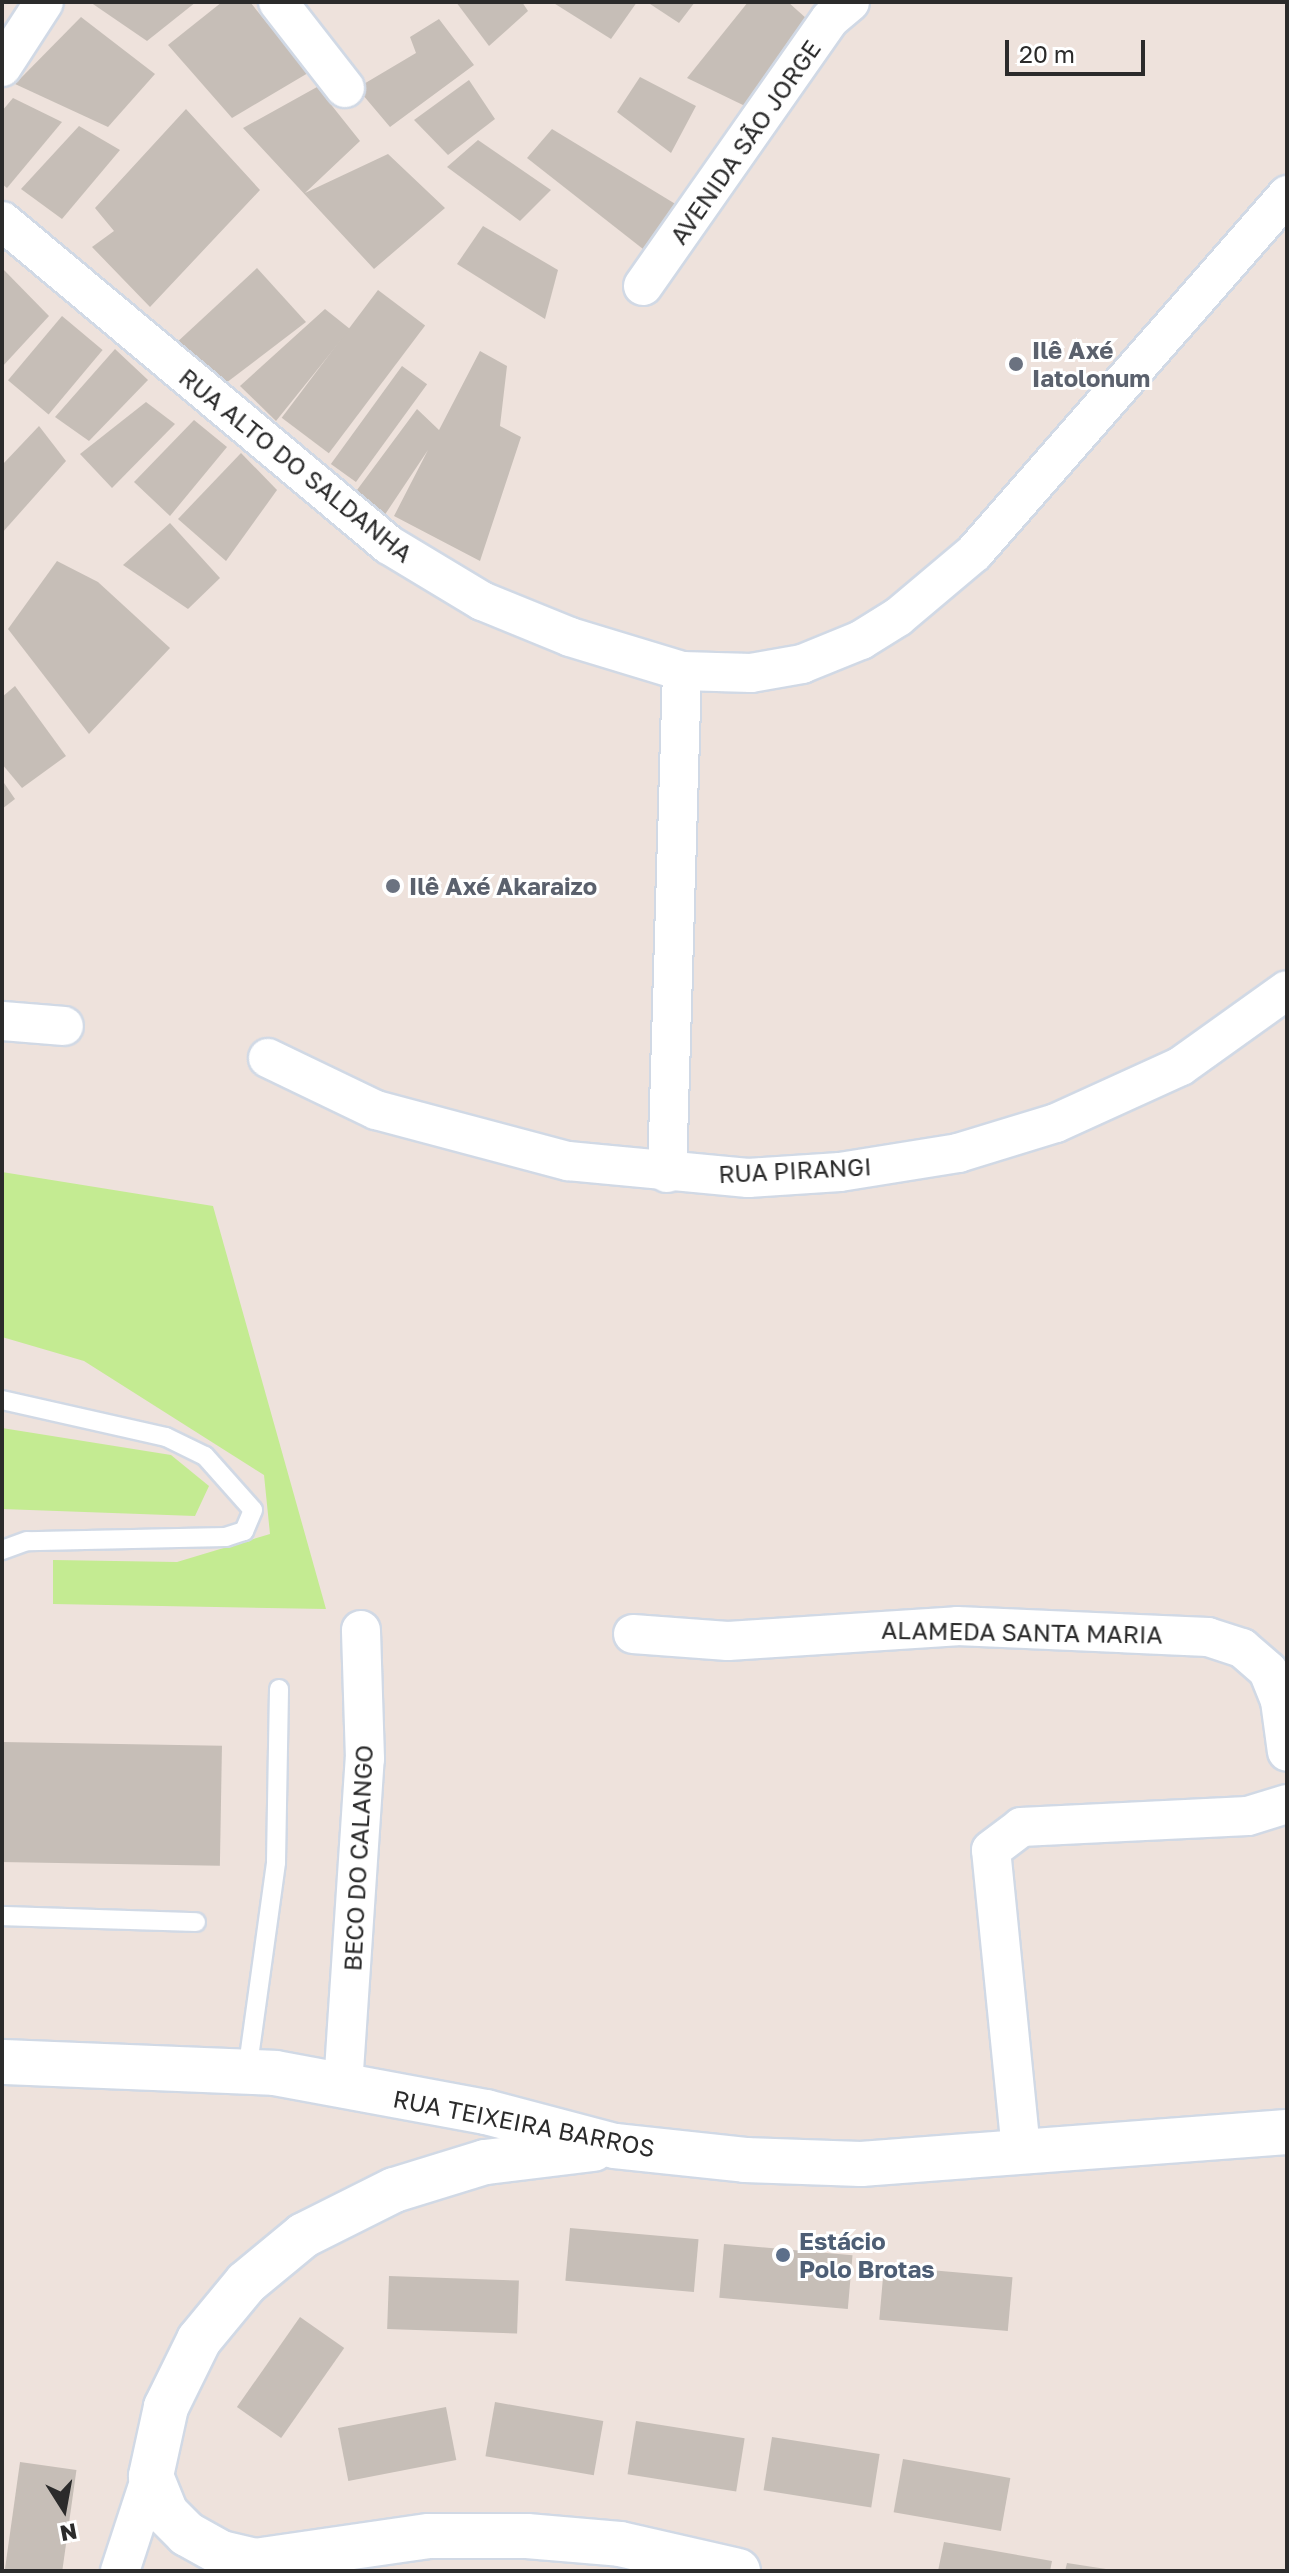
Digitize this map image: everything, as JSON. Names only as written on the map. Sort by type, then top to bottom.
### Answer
[{"type":"main road","name":"RUA TEIXEIRA BARROS","points":[[2,2062],[247,2073],[343,2086],[486,2112],[615,2146],[861,2164],[1287,2132]]},
{"type":"main road","points":[[615,2146],[485,2162],[394,2190],[304,2235],[246,2283],[199,2340],[166,2407],[151,2476],[166,2513],[187,2534],[241,2566],[429,2536],[738,2571]]},
{"type":"street","points":[[2,67],[44,2]]},
{"type":"street","points":[[278,2],[345,88]]},
{"type":"street","name":"AVENIDA SÃO JORGE","points":[[643,286],[830,8]]},
{"type":"street","name":"RUA ALTO DO SALDANHA","points":[[2,221],[389,545],[482,601],[570,637],[682,671],[751,673],[802,664],[898,617],[974,553],[1287,195]]},
{"type":"street","points":[[667,1173],[682,671]]},
{"type":"street","name":"RUA PIRANGI","points":[[268,1058],[376,1110],[476,1140],[568,1161],[667,1173],[748,1178],[840,1172],[958,1153],[1056,1123],[1181,1066],[1287,990]]},
{"type":"street","points":[[2,1021],[64,1026]]},
{"type":"street","name":"ALAMEDA SANTA MARIA","points":[[633,1634],[728,1641],[957,1626],[1208,1637],[1242,1648],[1268,1671],[1280,1701],[1287,1752]]},
{"type":"street","name":"BECO DO CALANGO","points":[[343,2086],[365,1759],[361,1630]]},
{"type":"street","points":[[1021,2150],[991,1850],[1021,1827],[1248,1816],[1287,1804]]},
{"type":"street","points":[[120,2571],[151,2476]]},
{"type":"lane","points":[[2,1400],[166,1437],[205,1456],[253,1510],[244,1531],[226,1537],[27,1541],[2,1550]]},
{"type":"lane","points":[[247,2073],[276,1862],[279,1689]]},
{"type":"lane","points":[[2,1916],[196,1922]]},
{"type":"green space","points":[[2,1172],[213,1206],[326,1609],[53,1604],[53,1560],[177,1562],[270,1534],[264,1475],[84,1361],[2,1337]]},
{"type":"green space","points":[[2,1428],[171,1455],[209,1486],[195,1516],[2,1509]]},
{"type":"building","points":[[90,2],[196,2],[147,41]]},
{"type":"building","points":[[222,2],[250,2],[308,73],[232,118],[168,45]]},
{"type":"building","points":[[456,2],[522,2],[528,11],[489,46]]},
{"type":"building","points":[[552,2],[637,2],[611,39]]},
{"type":"building","points":[[647,2],[695,2],[679,23]]},
{"type":"building","points":[[748,2],[788,2],[807,19],[745,106],[687,78]]},
{"type":"building","points":[[81,17],[155,74],[108,127],[15,84]]},
{"type":"building","points":[[439,19],[474,65],[390,127],[357,88],[416,53],[410,37]]},
{"type":"building","points":[[640,77],[696,106],[671,153],[617,112]]},
{"type":"building","points":[[469,80],[495,119],[448,155],[414,120]]},
{"type":"building","points":[[317,87],[360,141],[305,193],[388,154],[445,208],[374,269],[243,128]]},
{"type":"building","points":[[13,98],[62,122],[7,188],[2,184],[2,111]]},
{"type":"building","points":[[186,109],[260,190],[150,307],[92,247],[114,231],[95,208]]},
{"type":"building","points":[[79,126],[120,150],[62,219],[21,189]]},
{"type":"building","points":[[552,129],[682,208],[643,249],[527,158]]},
{"type":"building","points":[[478,140],[551,190],[520,221],[447,167]]},
{"type":"building","points":[[483,226],[558,270],[545,319],[457,264]]},
{"type":"building","points":[[2,268],[49,316],[2,367]]},
{"type":"building","points":[[257,268],[306,322],[226,383],[174,345]]},
{"type":"building","points":[[378,290],[425,326],[329,453],[282,418]]},
{"type":"building","points":[[325,309],[350,329],[276,421],[240,386]]},
{"type":"building","points":[[62,316],[103,350],[49,414],[8,380]]},
{"type":"building","points":[[115,349],[148,380],[89,441],[55,417]]},
{"type":"building","points":[[480,351],[507,366],[500,426],[521,437],[480,561],[394,516],[428,450],[384,516],[357,490],[417,409],[439,430]]},
{"type":"building","points":[[402,366],[427,384],[356,482],[331,464]]},
{"type":"building","points":[[146,402],[175,424],[112,488],[80,454]]},
{"type":"building","points":[[194,420],[227,447],[170,516],[134,482]]},
{"type":"building","points":[[39,426],[66,461],[2,533],[2,465]]},
{"type":"building","points":[[241,453],[277,490],[226,561],[178,519]]},
{"type":"building","points":[[170,523],[220,578],[188,609],[123,565]]},
{"type":"building","points":[[57,561],[98,582],[170,648],[89,734],[8,629]]},
{"type":"building","points":[[15,686],[66,756],[22,788],[2,764],[2,697]]},
{"type":"building","points":[[2,780],[15,799],[2,809]]},
{"type":"building","points":[[2,1742],[222,1746],[220,1866],[2,1862]]},
{"type":"building","points":[[570,2228],[699,2239],[694,2292],[565,2281]]},
{"type":"building","points":[[724,2244],[853,2255],[848,2309],[719,2298]]},
{"type":"building","points":[[884,2266],[1013,2277],[1008,2331],[879,2320]]},
{"type":"building","points":[[389,2276],[519,2281],[517,2334],[387,2329]]},
{"type":"building","points":[[300,2317],[344,2348],[281,2438],[237,2407]]},
{"type":"building","points":[[495,2402],[603,2421],[594,2475],[485,2456]]},
{"type":"building","points":[[446,2407],[456,2460],[348,2481],[338,2428]]},
{"type":"building","points":[[636,2421],[745,2438],[736,2492],[628,2474]]},
{"type":"building","points":[[772,2437],[880,2454],[871,2507],[764,2490]]},
{"type":"building","points":[[903,2459],[1010,2478],[1001,2531],[894,2512]]},
{"type":"building","points":[[20,2462],[76,2470],[62,2571],[5,2571]]},
{"type":"building","points":[[944,2542],[1052,2561],[1050,2571],[938,2571]]},
{"type":"building","points":[[1067,2563],[1106,2569],[1106,2571],[1065,2571]]},
{"type":"place","name":"Ilê Axé Iatolonum","points":[[1016,364]]},
{"type":"place","name":"Ilê Axé Akaraizo","points":[[393,886]]},
{"type":"place","name":"Estácio Polo Brotas","points":[[783,2255]]}]
